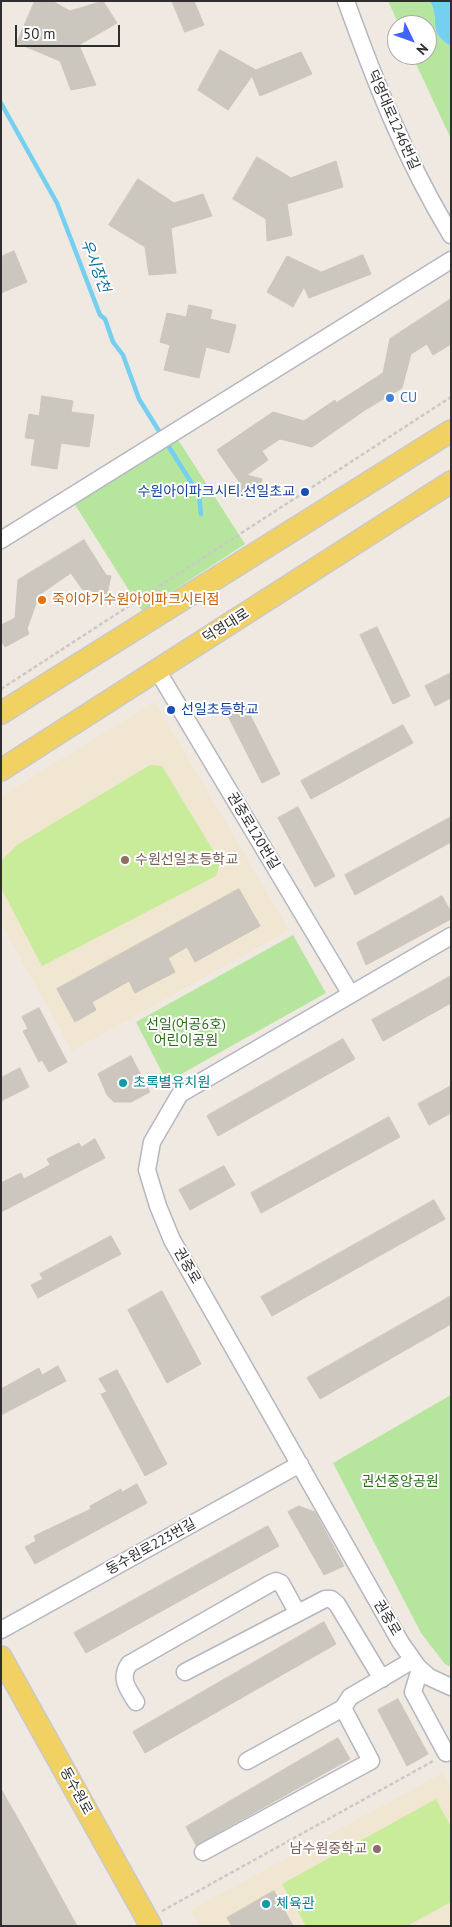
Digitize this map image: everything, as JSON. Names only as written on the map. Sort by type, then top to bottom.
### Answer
[{"type":"main road","points":[[1,713],[451,431]]},
{"type":"main road","name":"덕영대로","points":[[1,770],[451,482]]},
{"type":"main road","name":"동수원로","points":[[1,1657],[150,1922]]},
{"type":"street","name":"덕영대로1246번길","points":[[346,1],[381,99],[425,192],[451,235]]},
{"type":"street","points":[[1,540],[451,260]]},
{"type":"street","name":"권중로120번길","points":[[157,670],[350,993]]},
{"type":"street","name":"권중로","points":[[451,936],[350,993],[180,1094],[152,1142],[147,1170],[158,1206],[172,1240],[370,1591],[416,1664],[429,1677],[451,1687]]},
{"type":"street","name":"동수원로223번길","points":[[1,1630],[300,1464]]},
{"type":"street","points":[[136,1702],[123,1674],[129,1664],[271,1583],[281,1583],[298,1612]]},
{"type":"street","points":[[185,1672],[298,1612],[325,1599],[331,1599],[337,1604],[382,1678]]},
{"type":"street","points":[[247,1761],[344,1708],[350,1697],[382,1678],[416,1664],[413,1692],[449,1755]]},
{"type":"street","points":[[203,1852],[371,1761],[344,1708]]},
{"type":"path","points":[[1,689],[451,397]]},
{"type":"path","points":[[150,1922],[449,1755]]},
{"type":"shaded area","name":"수원선일초등학교","points":[[155,702],[289,930],[72,1051],[1,923],[1,796]]},
{"type":"shaded area","name":"남수원중학교","points":[[443,1773],[451,1788],[451,1926],[199,1926],[191,1910]]},
{"type":"green space","points":[[388,1],[430,1],[434,15],[394,15]]},
{"type":"green space","points":[[437,33],[443,41],[451,46],[451,139],[417,65],[437,65]]},
{"type":"green space","points":[[177,438],[245,544],[142,611],[74,503]]},
{"type":"green space","points":[[150,765],[162,766],[220,862],[216,876],[42,966],[1,888],[1,861],[17,845]]},
{"type":"green space","name":"선일(어공6호) 어린이공원","points":[[293,935],[326,993],[167,1082],[136,1022]]},
{"type":"green space","name":"권선중앙공원","points":[[451,1395],[451,1667],[445,1664],[421,1633],[333,1463]]},
{"type":"green space","name":"남수원중학교","points":[[436,1799],[451,1827],[451,1902],[407,1926],[306,1926],[282,1884]]},
{"type":"water","points":[[430,1],[451,1],[451,46],[443,41],[437,33],[437,15],[434,15]]},
{"type":"building","points":[[35,1],[52,1],[70,11],[103,1],[117,23],[79,45],[96,85],[71,90],[60,61],[17,43]]},
{"type":"building","points":[[172,1],[194,1],[204,25],[185,32]]},
{"type":"building","points":[[220,50],[256,70],[301,52],[312,74],[260,96],[252,76],[228,110],[198,90]]},
{"type":"building","points":[[257,157],[291,178],[336,161],[343,187],[287,204],[292,235],[267,241],[266,219],[233,199]]},
{"type":"building","points":[[138,179],[174,203],[203,194],[212,216],[171,228],[176,273],[149,275],[145,247],[109,225]]},
{"type":"building","points":[[14,251],[27,282],[1,293],[1,257]]},
{"type":"building","points":[[363,255],[371,274],[309,298],[304,287],[293,307],[267,292],[287,256],[321,272]]},
{"type":"building","points":[[451,299],[451,344],[433,355],[427,344],[411,354],[402,388],[365,410],[312,447],[280,439],[262,451],[268,460],[247,475],[262,479],[256,498],[240,493],[240,483],[217,450],[273,412],[304,421],[335,400],[336,403],[383,373],[390,339]]},
{"type":"building","points":[[189,305],[212,310],[210,319],[236,325],[229,353],[206,347],[199,378],[164,370],[170,345],[160,342],[167,313],[186,317]]},
{"type":"building","points":[[42,396],[73,401],[71,412],[94,415],[89,447],[61,443],[57,469],[31,465],[35,439],[25,438],[29,414],[39,416]]},
{"type":"building","points":[[84,540],[106,575],[111,576],[107,594],[82,589],[71,573],[39,595],[27,629],[29,634],[5,647],[1,640],[1,625],[15,618],[18,580]]},
{"type":"building","points":[[377,627],[410,696],[393,704],[360,635]]},
{"type":"building","points":[[451,673],[451,698],[435,706],[425,686]]},
{"type":"building","points":[[246,707],[280,774],[262,783],[228,716]]},
{"type":"building","points":[[403,725],[413,743],[311,799],[301,781]]},
{"type":"building","points":[[298,807],[335,876],[315,887],[278,818]]},
{"type":"building","points":[[451,817],[451,842],[355,895],[345,875]]},
{"type":"building","points":[[239,889],[260,926],[195,962],[187,947],[168,958],[175,972],[135,993],[129,981],[92,1002],[96,1010],[75,1022],[57,989]]},
{"type":"building","points":[[442,896],[451,912],[451,919],[366,965],[357,943]]},
{"type":"building","points":[[451,976],[451,1003],[383,1041],[372,1020]]},
{"type":"building","points":[[39,1008],[67,1062],[49,1072],[42,1060],[39,1062],[23,1031],[28,1029],[22,1017]]},
{"type":"building","points":[[343,1039],[355,1059],[218,1136],[207,1116]]},
{"type":"building","name":"초록별유치원","points":[[131,1056],[150,1092],[131,1102],[114,1102],[107,1095],[98,1074]]},
{"type":"building","points":[[20,1068],[29,1087],[1,1101],[1,1078]]},
{"type":"building","points":[[451,1086],[451,1113],[429,1125],[418,1104]]},
{"type":"building","points":[[389,1117],[400,1137],[261,1213],[251,1193]]},
{"type":"building","points":[[95,1139],[105,1158],[1,1212],[1,1183],[21,1173],[24,1179],[50,1165],[47,1159],[79,1143],[81,1147]]},
{"type":"building","points":[[224,1166],[235,1185],[190,1210],[179,1190]]},
{"type":"building","points":[[434,1200],[445,1219],[272,1316],[261,1297]]},
{"type":"building","points":[[111,1236],[121,1254],[38,1298],[31,1285],[43,1279],[40,1274]]},
{"type":"building","points":[[162,1291],[201,1364],[167,1383],[128,1310]]},
{"type":"building","points":[[451,1296],[451,1324],[320,1399],[307,1378]]},
{"type":"building","points":[[58,1366],[66,1381],[1,1415],[1,1389],[39,1368],[42,1375]]},
{"type":"building","points":[[117,1370],[167,1464],[145,1476],[101,1394],[107,1392],[99,1379]]},
{"type":"building","points":[[137,1484],[147,1503],[35,1564],[25,1547],[36,1541],[34,1536],[91,1509],[90,1506],[121,1489],[122,1492]]},
{"type":"building","points":[[299,1506],[315,1512],[344,1566],[324,1575],[288,1512]]},
{"type":"building","points":[[268,1526],[279,1546],[86,1653],[74,1633]]},
{"type":"building","points":[[324,1622],[336,1644],[145,1753],[133,1732]]},
{"type":"building","points":[[398,1699],[428,1754],[407,1766],[378,1710]]},
{"type":"building","points":[[338,1738],[350,1759],[196,1845],[186,1827]]},
{"type":"building","points":[[1,1789],[26,1833],[77,1926],[1,1926]]},
{"type":"building","name":"체육관","points":[[274,1891],[293,1926],[232,1926],[227,1918]]},
{"type":"waterway","name":"우시장천","points":[[1,103],[57,203],[100,315],[105,319],[113,342],[123,355],[139,399],[199,495],[201,514]]},
{"type":"place","name":"CU","points":[[390,398]]},
{"type":"place","name":"수원아이파크시티.선일초교","points":[[305,492]]},
{"type":"place","name":"죽이야기수원아이파크시티점","points":[[42,600]]},
{"type":"place","name":"선일초등학교","points":[[171,710]]},
{"type":"place","name":"수원선일초등학교","points":[[125,860]]},
{"type":"place","name":"초록별유치원","points":[[123,1083]]},
{"type":"place","name":"남수원중학교","points":[[377,1849]]},
{"type":"place","name":"체육관","points":[[266,1904]]}]
